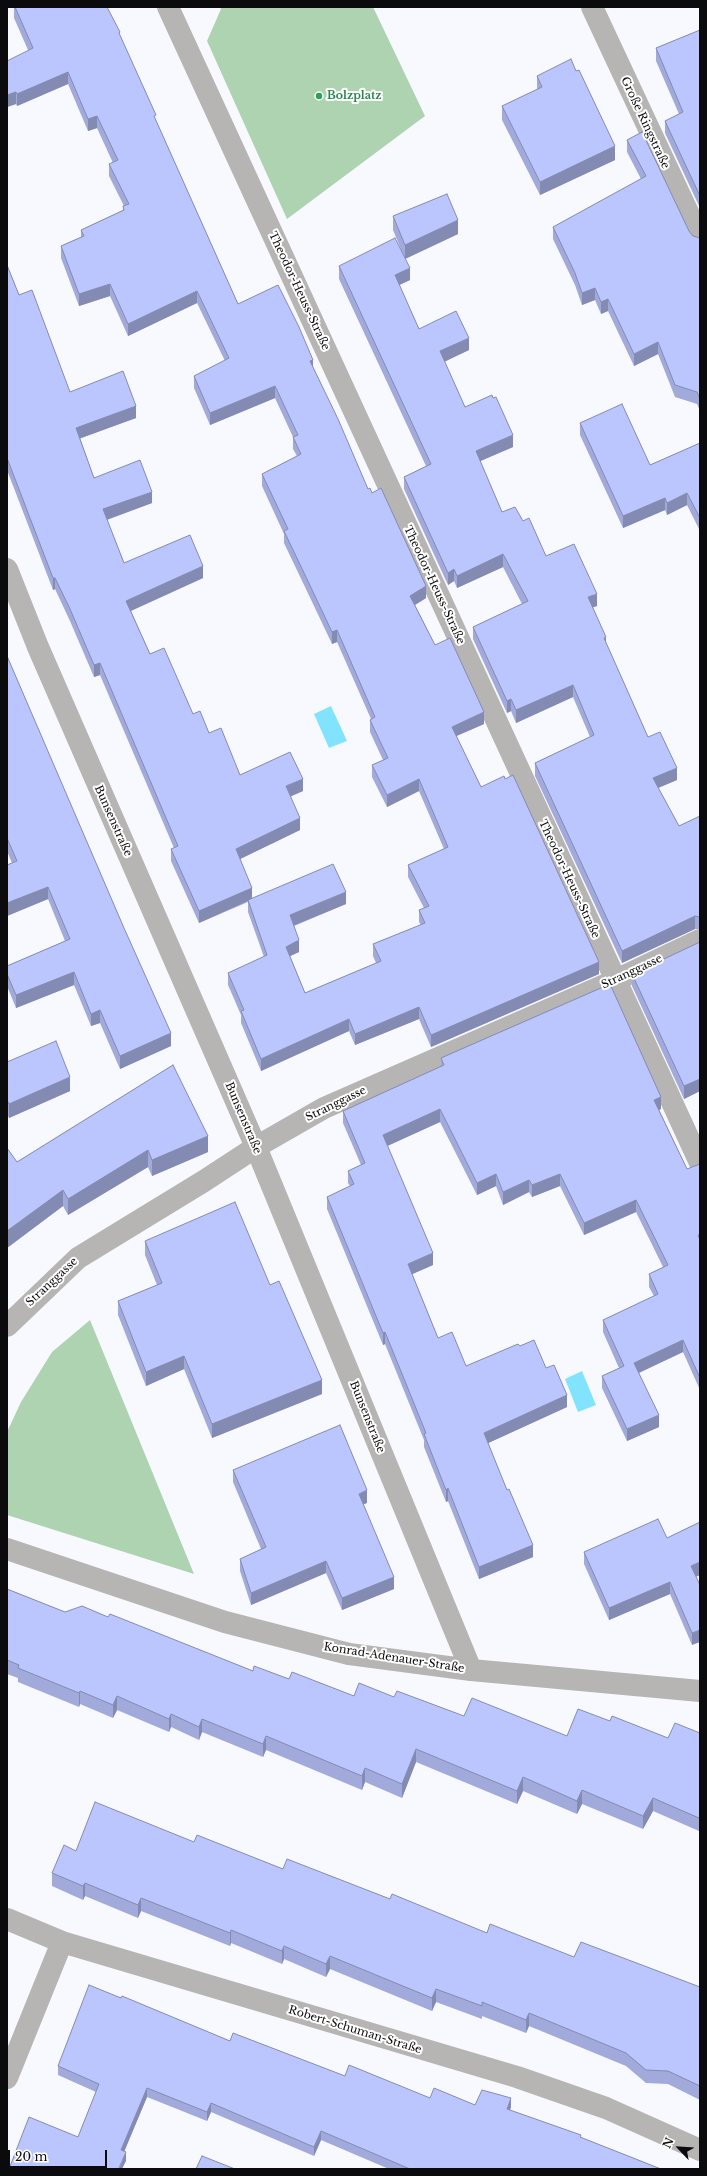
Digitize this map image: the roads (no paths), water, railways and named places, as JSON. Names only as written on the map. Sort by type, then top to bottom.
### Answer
[{"type":"street","name":"Theodor-Heuss-Straße","points":[[168,7],[700,1163]]},
{"type":"street","name":"Große Ringstraße","points":[[592,7],[700,238]]},
{"type":"street","name":"Bunsenstraße","points":[[7,569],[38,647],[256,1147],[471,1670]]},
{"type":"street","name":"Stranggasse","points":[[7,1326],[78,1258],[204,1181],[256,1147],[324,1108],[616,980],[700,940]]},
{"type":"street","name":"Konrad-Adenauer-Straße","points":[[7,1549],[225,1622],[349,1654],[471,1670],[700,1691]]},
{"type":"street","name":"Robert-Schuman-Straße","points":[[7,1920],[62,1942],[517,2078],[606,2108],[700,2150]]},
{"type":"street","points":[[7,2078],[62,1942]]},
{"type":"water","points":[[331,706],[347,741],[329,748],[314,714]]},
{"type":"water","points":[[582,1371],[596,1405],[578,1412],[565,1379]]},
{"type":"place","name":"Bolzplatz","points":[[319,96]]}]
